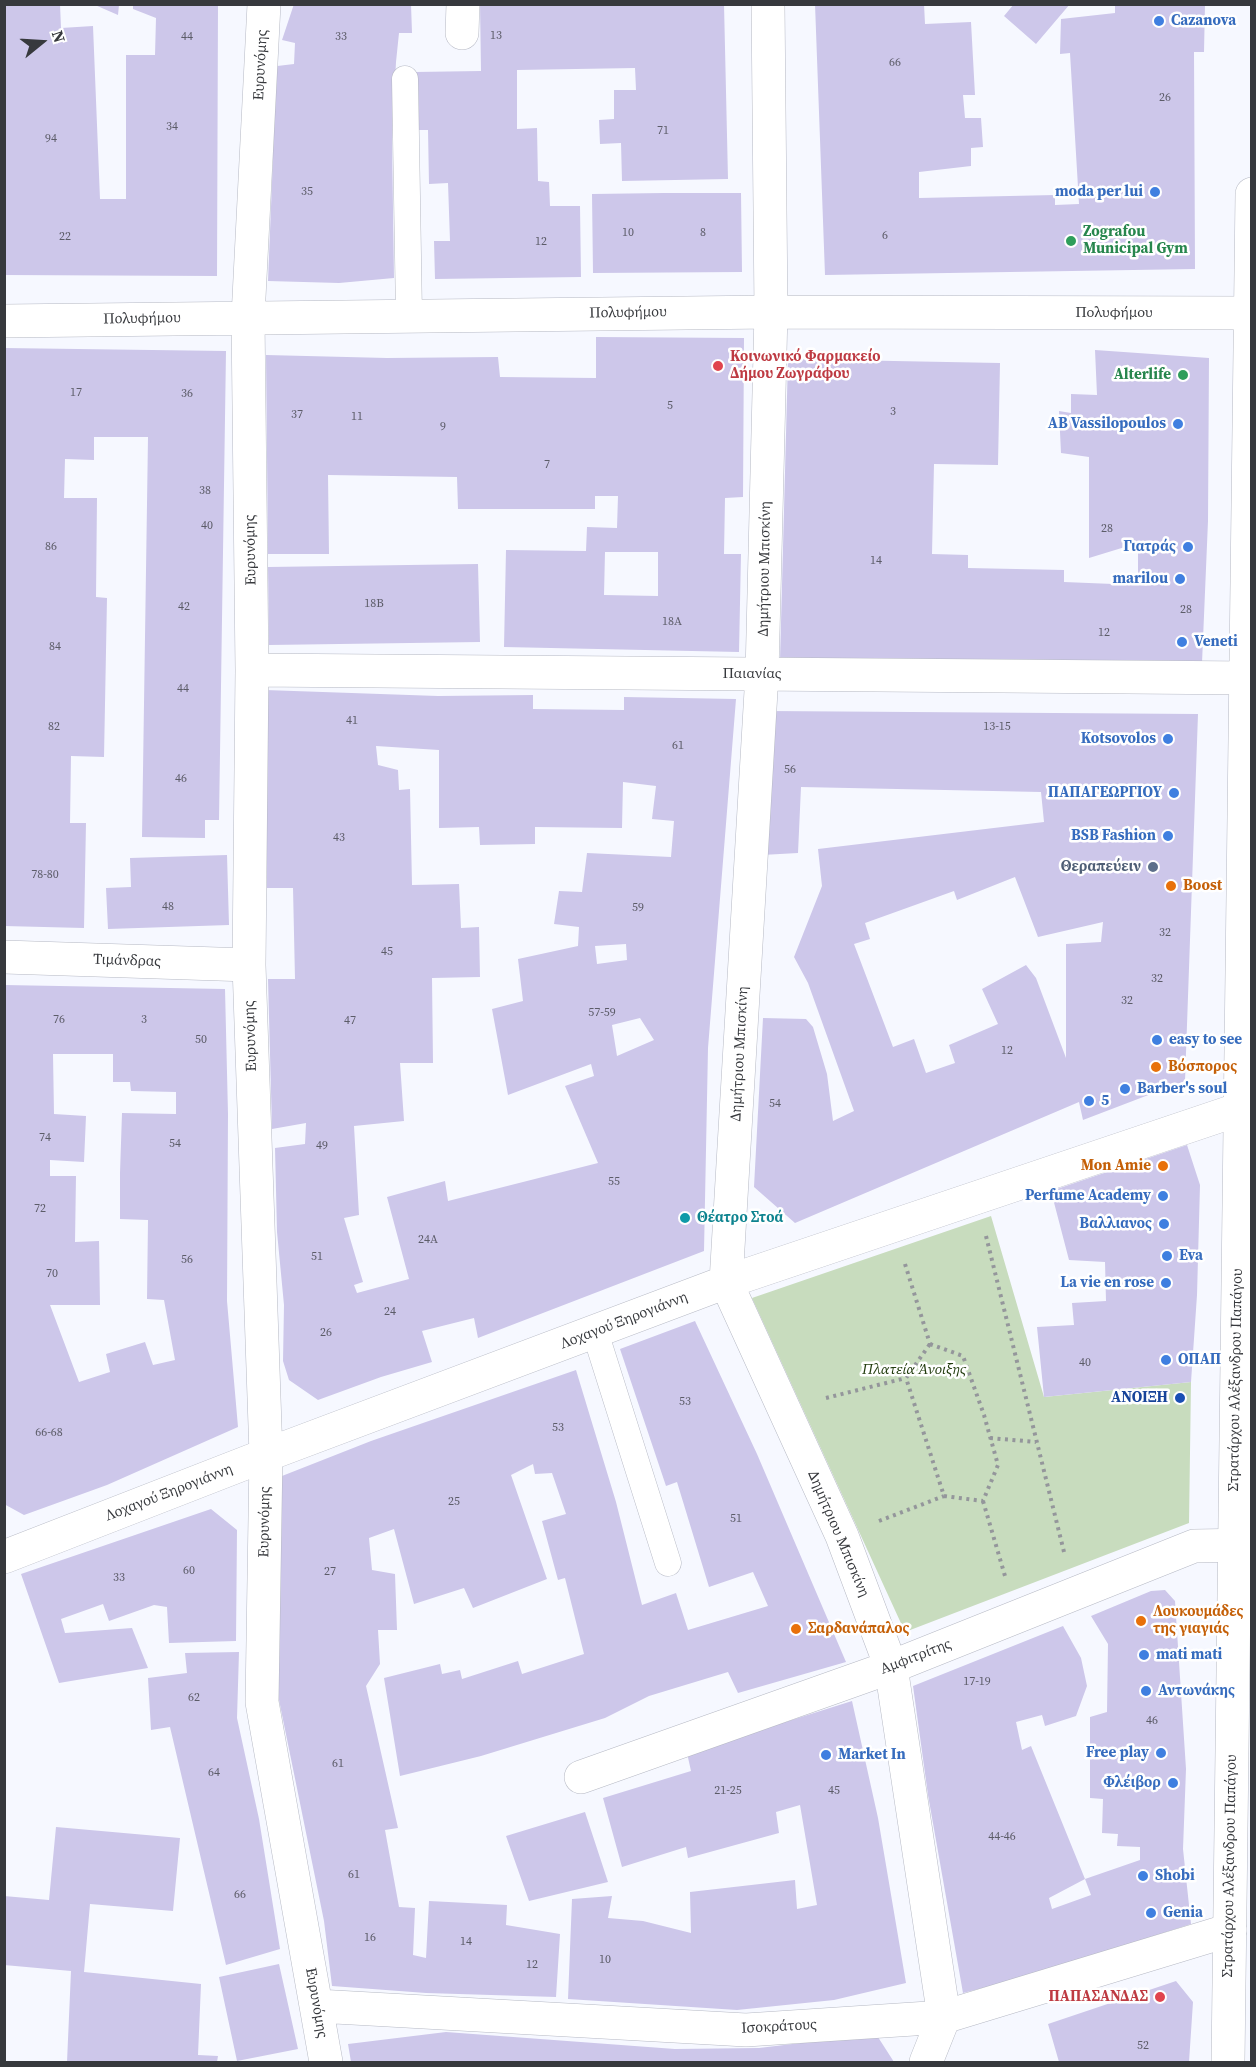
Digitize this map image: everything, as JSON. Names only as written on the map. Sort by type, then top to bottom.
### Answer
[{"type":"street","name":"Ευρυνόμης","points":[[264,4],[248,317],[252,670],[249,965],[266,1455],[262,1702],[326,2062]]},
{"type":"street","name":"Δημήτριου Μπισκίνη","points":[[768,4],[771,312],[762,674],[726,1282],[842,1536],[891,1667],[944,2017]]},
{"type":"street","name":"Στρατάρχου Αλέξανδρου Παπάγου","points":[[1228,2062],[1242,1545],[1251,194]]},
{"type":"street","name":"Πολυφήμου","points":[[4,321],[771,312],[1251,314]]},
{"type":"street","name":"Παιανίας","points":[[252,670],[1248,678]]},
{"type":"street","name":"Τιμάνδρας","points":[[4,957],[249,965]]},
{"type":"street","name":"Λοχαγού Ξηρογιάννη","points":[[4,1557],[266,1455],[726,1282],[1246,1109]]},
{"type":"street","name":"Αμφιτρίτης","points":[[581,1778],[891,1667],[1194,1546],[1242,1545]]},
{"type":"street","name":"Ισοκράτους","points":[[317,2006],[746,2030],[944,2017],[1230,1930]]},
{"type":"street","points":[[926,2062],[944,2017]]},
{"type":"lane","points":[[405,79],[409,315]]},
{"type":"lane","points":[[595,1332],[668,1563]]},
{"type":"path","points":[[977,1197],[1075,1594]]},
{"type":"path","points":[[892,1226],[930,1344]]},
{"type":"path","points":[[784,1409],[906,1378],[930,1344]]},
{"type":"path","points":[[930,1344],[963,1356],[990,1438],[998,1465],[983,1501],[1017,1617]]},
{"type":"path","points":[[906,1378],[944,1496]]},
{"type":"path","points":[[990,1438],[1036,1442]]},
{"type":"path","points":[[842,1536],[944,1496],[983,1501]]},
{"type":"green space","name":"Πλατεία Άνοιξης","points":[[991,1216],[1044,1397],[1191,1382],[1189,1523],[905,1632],[752,1298]]},
{"type":"building","points":[[4,4],[60,4],[61,28],[93,26],[100,199],[126,199],[126,55],[155,55],[156,18],[133,9],[133,4],[218,4],[217,276],[4,275]]},
{"type":"building","points":[[294,4],[411,4],[412,33],[399,33],[396,62],[392,140],[394,278],[339,283],[268,281],[273,157],[269,67],[294,64],[295,43],[282,40]]},
{"type":"building","points":[[480,4],[724,4],[728,179],[622,181],[621,143],[600,144],[599,120],[614,119],[614,90],[636,90],[635,68],[517,70],[517,129],[537,128],[538,181],[549,182],[550,206],[580,206],[581,277],[435,279],[434,241],[450,241],[448,183],[429,184],[428,130],[416,130],[415,72],[481,71]]},
{"type":"building","points":[[815,4],[924,4],[925,24],[971,22],[975,95],[963,95],[965,118],[981,118],[983,147],[971,148],[971,166],[919,172],[919,198],[1055,195],[1055,205],[1079,204],[1070,53],[1060,54],[1061,19],[1115,13],[1115,4],[1205,4],[1204,52],[1194,52],[1195,269],[825,275]]},
{"type":"building","points":[[1014,4],[1070,4],[1036,44],[1004,16]]},
{"type":"building","points":[[95,5],[119,5],[118,15]]},
{"type":"building","points":[[741,193],[742,272],[593,273],[592,194]]},
{"type":"building","points":[[596,337],[744,338],[743,497],[725,498],[724,554],[741,554],[739,652],[504,647],[506,550],[586,551],[587,527],[617,528],[618,496],[595,496],[595,509],[458,509],[457,477],[328,475],[329,554],[268,554],[266,355],[387,358],[498,357],[500,377],[596,378]],"holes":[[[605,552],[658,552],[658,596],[604,595]]]},
{"type":"building","points":[[4,348],[226,351],[219,820],[205,820],[205,838],[142,837],[148,437],[94,437],[94,460],[65,459],[64,498],[97,498],[96,597],[107,598],[104,757],[71,756],[70,823],[86,823],[84,928],[4,926]]},
{"type":"building","points":[[1095,350],[1209,358],[1208,521],[1202,663],[780,660],[788,359],[1000,363],[998,465],[934,464],[932,554],[968,555],[968,568],[1064,570],[1064,582],[1138,585],[1138,543],[1089,558],[1089,457],[1061,453],[1059,411],[1071,413],[1071,394],[1097,395]]},
{"type":"building","points":[[478,564],[480,642],[269,645],[268,567]]},
{"type":"building","points":[[265,690],[438,696],[533,695],[533,709],[624,710],[624,697],[736,699],[708,1048],[704,1251],[478,1338],[474,1318],[422,1331],[432,1362],[381,1377],[318,1400],[289,1380],[283,1361],[284,1305],[277,1232],[275,1148],[305,1144],[306,1123],[272,1129],[268,979],[295,979],[293,888],[267,888]],"holes":[[[376,746],[439,750],[439,828],[479,827],[480,845],[535,844],[535,827],[622,828],[623,782],[656,786],[652,819],[674,821],[671,857],[587,853],[582,892],[559,891],[554,924],[579,927],[578,946],[518,959],[523,1001],[492,1009],[508,1095],[591,1064],[594,1076],[565,1086],[598,1163],[448,1201],[445,1181],[387,1197],[409,1279],[357,1293],[354,1285],[363,1282],[344,1218],[359,1215],[354,1126],[404,1121],[400,1063],[433,1063],[432,978],[480,977],[479,927],[461,928],[459,884],[412,885],[410,789],[399,790],[398,770],[378,765]],[[626,944],[627,960],[597,964],[595,946]],[[640,1018],[654,1040],[617,1056],[612,1025]]]},
{"type":"building","points":[[768,711],[1198,714],[1185,1081],[1083,1120],[1079,1102],[795,1223],[754,1187],[763,1018],[806,1019],[813,1027],[827,1074],[833,1121],[854,1111],[808,983],[794,957],[822,886],[818,849],[1044,822],[1041,792],[801,787],[798,853],[762,855]],"holes":[[[1015,877],[1038,937],[1103,922],[1101,942],[1066,944],[1066,1058],[1036,978],[1026,965],[982,989],[998,1024],[949,1045],[955,1063],[926,1073],[914,1039],[893,1047],[854,944],[870,939],[865,923],[954,891],[957,900]]]},
{"type":"building","points":[[227,855],[229,925],[108,929],[106,888],[131,887],[130,858]]},
{"type":"building","points":[[4,985],[225,989],[228,1114],[227,1301],[238,1427],[107,1485],[24,1515],[4,1504]],"holes":[[[53,1054],[113,1054],[113,1082],[130,1082],[131,1091],[176,1092],[176,1114],[122,1113],[120,1173],[120,1219],[148,1220],[147,1299],[164,1300],[175,1360],[153,1365],[145,1342],[106,1354],[110,1372],[79,1382],[50,1305],[100,1305],[99,1241],[75,1242],[76,1176],[50,1176],[50,1160],[84,1162],[86,1116],[54,1114]]]},
{"type":"building","points":[[1187,1145],[1200,1185],[1197,1295],[1191,1382],[1044,1397],[1037,1327],[1074,1325],[1072,1303],[1106,1301],[1105,1262],[1069,1260],[1051,1191]]},
{"type":"building","points":[[695,1321],[757,1454],[846,1662],[738,1693],[728,1672],[649,1696],[605,1718],[481,1756],[400,1776],[384,1678],[440,1664],[442,1674],[460,1670],[462,1679],[518,1661],[522,1674],[584,1654],[565,1578],[558,1580],[542,1521],[566,1514],[552,1473],[535,1474],[533,1464],[511,1475],[547,1579],[473,1608],[464,1588],[414,1604],[394,1529],[369,1538],[372,1570],[395,1574],[397,1630],[378,1630],[380,1664],[366,1686],[398,1828],[385,1830],[399,1907],[415,1908],[413,1955],[426,1958],[429,1901],[507,1905],[506,1925],[560,1934],[556,1997],[426,1993],[332,1986],[324,1921],[279,1700],[275,1493],[282,1476],[371,1441],[576,1370],[616,1502],[642,1605],[676,1593],[688,1630],[768,1606],[753,1572],[709,1587],[677,1482],[666,1486],[620,1349]]},
{"type":"building","points":[[211,1509],[237,1530],[236,1641],[169,1643],[167,1607],[154,1605],[109,1621],[103,1604],[61,1619],[65,1633],[132,1628],[148,1668],[59,1683],[21,1574]]},
{"type":"building","points":[[1165,1590],[1175,1601],[1186,1769],[1183,1849],[1191,1924],[1033,1975],[963,1993],[928,1795],[913,1686],[1063,1626],[1081,1658],[1087,1686],[1076,1716],[1045,1726],[1042,1715],[1016,1722],[1022,1750],[1031,1746],[1085,1879],[1140,1860],[1140,1847],[1117,1846],[1118,1834],[1102,1833],[1103,1799],[1090,1798],[1090,1717],[1107,1712],[1108,1644],[1091,1616],[1151,1591]],"holes":[[[1085,1879],[1091,1895],[1052,1909],[1049,1898]]]},
{"type":"building","points":[[239,1652],[237,1718],[259,1819],[280,1949],[226,1965],[170,1727],[151,1730],[148,1678],[187,1673],[185,1653]]},
{"type":"building","points":[[852,1701],[878,1818],[906,1983],[834,2000],[737,2010],[568,1999],[572,1899],[612,1896],[608,1918],[643,1921],[691,1933],[690,1892],[795,1880],[797,1909],[817,1905],[800,1805],[776,1812],[779,1833],[688,1858],[686,1847],[622,1867],[603,1798],[691,1771],[687,1753]]},
{"type":"building","points":[[585,1812],[608,1882],[529,1901],[506,1836]]},
{"type":"building","points":[[56,1827],[180,1838],[173,1911],[90,1904],[84,1972],[201,1984],[198,2055],[218,2056],[217,2062],[67,2062],[71,1971],[4,1965],[4,1896],[49,1900]]},
{"type":"building","points":[[279,1964],[298,2049],[237,2061],[219,1977]]},
{"type":"building","points":[[1176,1981],[1193,2002],[1189,2062],[1059,2062],[1048,2024]]},
{"type":"building","points":[[446,2032],[675,2049],[759,2048],[876,2034],[894,2062],[351,2062],[348,2044]]},
{"type":"place","name":"Cazanova","points":[[1159,21]]},
{"type":"place","name":"moda per lui","points":[[1155,192]]},
{"type":"place","name":"Zografou Municipal Gym","points":[[1071,241]]},
{"type":"place","name":"Κοινωνικό Φαρμακείο Δήμου Ζωγράφου","points":[[718,366]]},
{"type":"place","name":"Alterlife","points":[[1183,375]]},
{"type":"place","name":"AB Vassilopoulos","points":[[1178,424]]},
{"type":"place","name":"Γιατράς","points":[[1188,547]]},
{"type":"place","name":"marilou","points":[[1180,579]]},
{"type":"place","name":"Veneti","points":[[1182,642]]},
{"type":"place","name":"Kotsovolos","points":[[1168,739]]},
{"type":"place","name":"ΠΑΠΑΓΕΩΡΓΙΟΥ","points":[[1174,793]]},
{"type":"place","name":"BSB Fashion","points":[[1168,836]]},
{"type":"place","name":"Θεραπεύειν","points":[[1153,867]]},
{"type":"place","name":"Boost","points":[[1171,886]]},
{"type":"place","name":"easy to see","points":[[1157,1040]]},
{"type":"place","name":"Βόσπορος","points":[[1156,1067]]},
{"type":"place","name":"Barber's soul","points":[[1125,1089]]},
{"type":"place","name":"5","points":[[1089,1101]]},
{"type":"place","name":"Mon Amie","points":[[1163,1166]]},
{"type":"place","name":"Perfume Academy","points":[[1163,1196]]},
{"type":"place","name":"Θέατρο Στοά","points":[[685,1218]]},
{"type":"place","name":"Βαλλιανος","points":[[1164,1224]]},
{"type":"place","name":"Eva","points":[[1167,1256]]},
{"type":"place","name":"La vie en rose","points":[[1166,1283]]},
{"type":"place","name":"ΟΠΑΠ","points":[[1166,1360]]},
{"type":"place","name":"ΑΝΟΙΞΗ","points":[[1180,1398]]},
{"type":"place","name":"Λουκουμάδες της γιαγιάς","points":[[1141,1621]]},
{"type":"place","name":"Σαρδανάπαλος","points":[[796,1629]]},
{"type":"place","name":"mati mati","points":[[1144,1655]]},
{"type":"place","name":"Αντωνάκης","points":[[1146,1691]]},
{"type":"place","name":"Free play","points":[[1161,1753]]},
{"type":"place","name":"Market In","points":[[826,1755]]},
{"type":"place","name":"Φλέιβορ","points":[[1173,1783]]},
{"type":"place","name":"Shobi","points":[[1143,1876]]},
{"type":"place","name":"Genia","points":[[1151,1913]]},
{"type":"place","name":"ΠΑΠΑΣΑΝΔΑΣ","points":[[1160,1997]]}]
